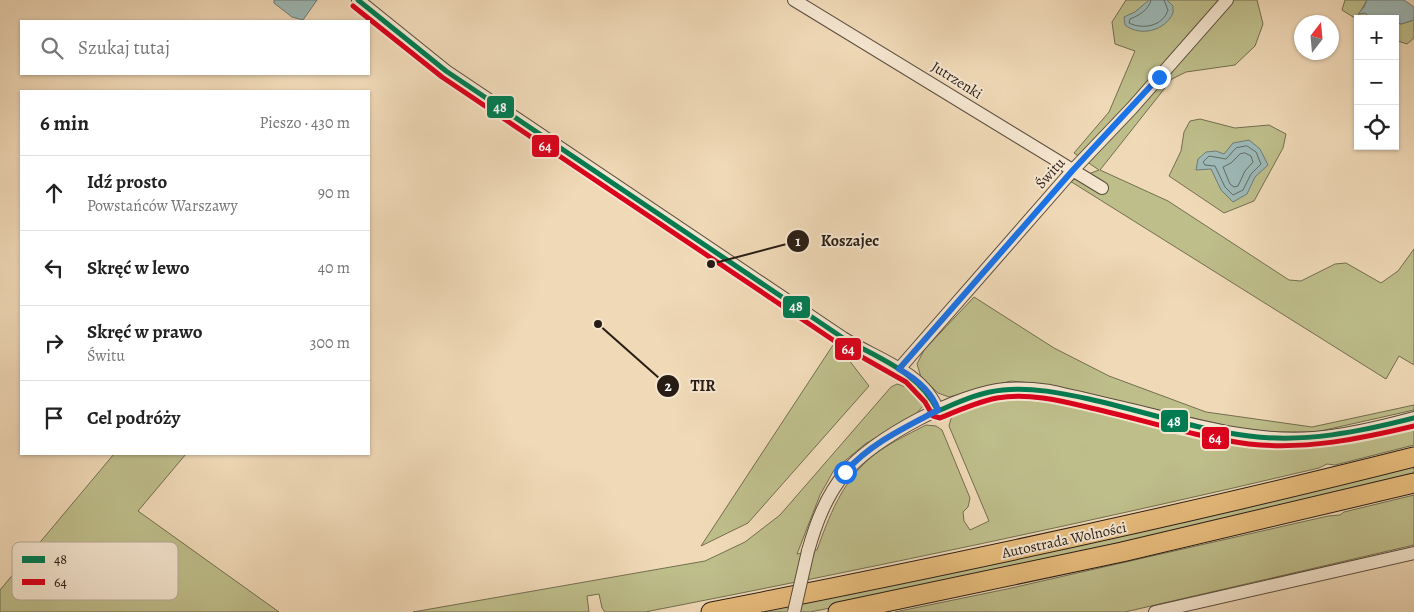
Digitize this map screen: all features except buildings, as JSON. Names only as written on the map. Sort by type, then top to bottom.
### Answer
[{"type":"highway","name":"Autostrada Wolności","points":[[711,612],[928,569],[1132,525],[1414,457]]},
{"type":"highway","name":"Autostrada Wolności","points":[[838,612],[1150,546],[1414,483]]},
{"type":"street","points":[[358,0],[446,71],[843,338],[915,380],[931,396],[938,410]]},
{"type":"street","name":"Jutrzenki","points":[[794,0],[1102,188]]},
{"type":"street","name":"Świtu","points":[[899,369],[1073,170],[1132,108],[1227,0]]},
{"type":"street","points":[[794,612],[808,551],[817,522],[836,484],[856,460],[883,439],[938,410],[991,392],[1026,389],[1050,391],[1212,430],[1259,438],[1314,438],[1368,430],[1414,418]]},
{"type":"street","points":[[1155,612],[1414,553]]},
{"type":"green space","points":[[1126,0],[1257,0],[1263,24],[1255,46],[1235,65],[1186,72],[1172,79],[1100,170],[1168,201],[1289,280],[1301,281],[1335,264],[1346,263],[1381,283],[1398,271],[1414,249],[1414,365],[1399,356],[1386,379],[1070,181],[1099,170],[1074,153],[1109,112],[1135,51],[1115,44],[1112,22]]},
{"type":"green space","points":[[1345,0],[1367,0],[1359,14],[1365,13],[1367,15],[1354,15],[1354,18],[1342,10]]},
{"type":"green space","points":[[1414,20],[1414,38],[1407,44],[1399,41],[1399,23]]},
{"type":"green space","points":[[1200,119],[1235,128],[1269,125],[1286,134],[1283,148],[1254,201],[1224,213],[1169,176],[1181,151],[1184,132],[1190,121]]},
{"type":"green space","points":[[974,297],[1054,348],[1109,376],[1206,412],[1312,427],[1414,405],[1414,410],[1316,432],[1274,432],[1237,428],[1043,384],[1011,381],[949,397],[938,393],[921,377],[917,364],[924,350]]},
{"type":"green space","points":[[835,342],[869,386],[748,523],[701,546]]},
{"type":"green space","points":[[897,384],[913,392],[924,405],[914,416],[865,444],[834,470],[820,495],[797,554],[817,550],[837,501],[851,479],[869,459],[896,440],[926,425],[936,426],[942,430],[970,498],[968,507],[963,512],[964,521],[970,530],[989,521],[949,426],[952,415],[957,411],[987,401],[1020,397],[1063,402],[1192,433],[1198,437],[1273,448],[1334,445],[1414,426],[1414,445],[1335,465],[1327,464],[1319,468],[1235,488],[1067,525],[645,612],[605,612],[602,608],[599,594],[587,596],[589,612],[413,612],[705,561],[745,542],[780,515],[891,387]]},
{"type":"green space","points":[[113,455],[185,455],[138,511],[279,612],[0,612],[0,590],[12,576],[12,600],[178,600],[178,542],[40,542]]},
{"type":"green space","points":[[1414,463],[1414,477],[925,589],[810,612],[740,612]]},
{"type":"green space","points":[[1414,495],[1414,545],[1125,612],[895,612],[1007,589],[1328,516],[1340,515],[1344,512]]},
{"type":"water","points":[[274,0],[317,0],[303,20],[292,17],[274,3]]},
{"type":"water","points":[[1149,0],[1167,0],[1173,6],[1173,13],[1169,19],[1158,28],[1145,31],[1131,29],[1125,25],[1124,17],[1135,12]]},
{"type":"water","points":[[1367,0],[1404,0],[1414,7],[1414,20],[1401,24],[1399,23],[1399,15],[1358,14]]},
{"type":"water","points":[[1249,140],[1260,149],[1268,165],[1255,177],[1247,194],[1233,202],[1221,190],[1211,169],[1196,170],[1198,159],[1206,152],[1216,151],[1224,154],[1233,143]]},
{"type":"transit line","name":"48","points":[[358,0],[446,71],[843,338],[909,376],[930,397],[938,411]]},
{"type":"transit line","name":"64","points":[[353,6],[442,77],[839,344],[906,382],[925,402],[933,416],[940,418],[975,404],[997,398],[1020,396],[1076,404],[1228,441],[1291,446],[1333,442],[1414,426]]},
{"type":"transit line","name":"48","points":[[938,411],[986,393],[1025,389],[1089,399],[1208,429],[1270,438],[1332,435],[1414,418]]},
{"type":"place","name":"Koszajec","points":[[711,264]]},
{"type":"place","name":"TIR","points":[[598,324]]},
{"type":"route","points":[[845,472],[856,460],[883,439],[938,410],[931,396],[908,374],[899,369],[1073,170],[1159,77]]}]
